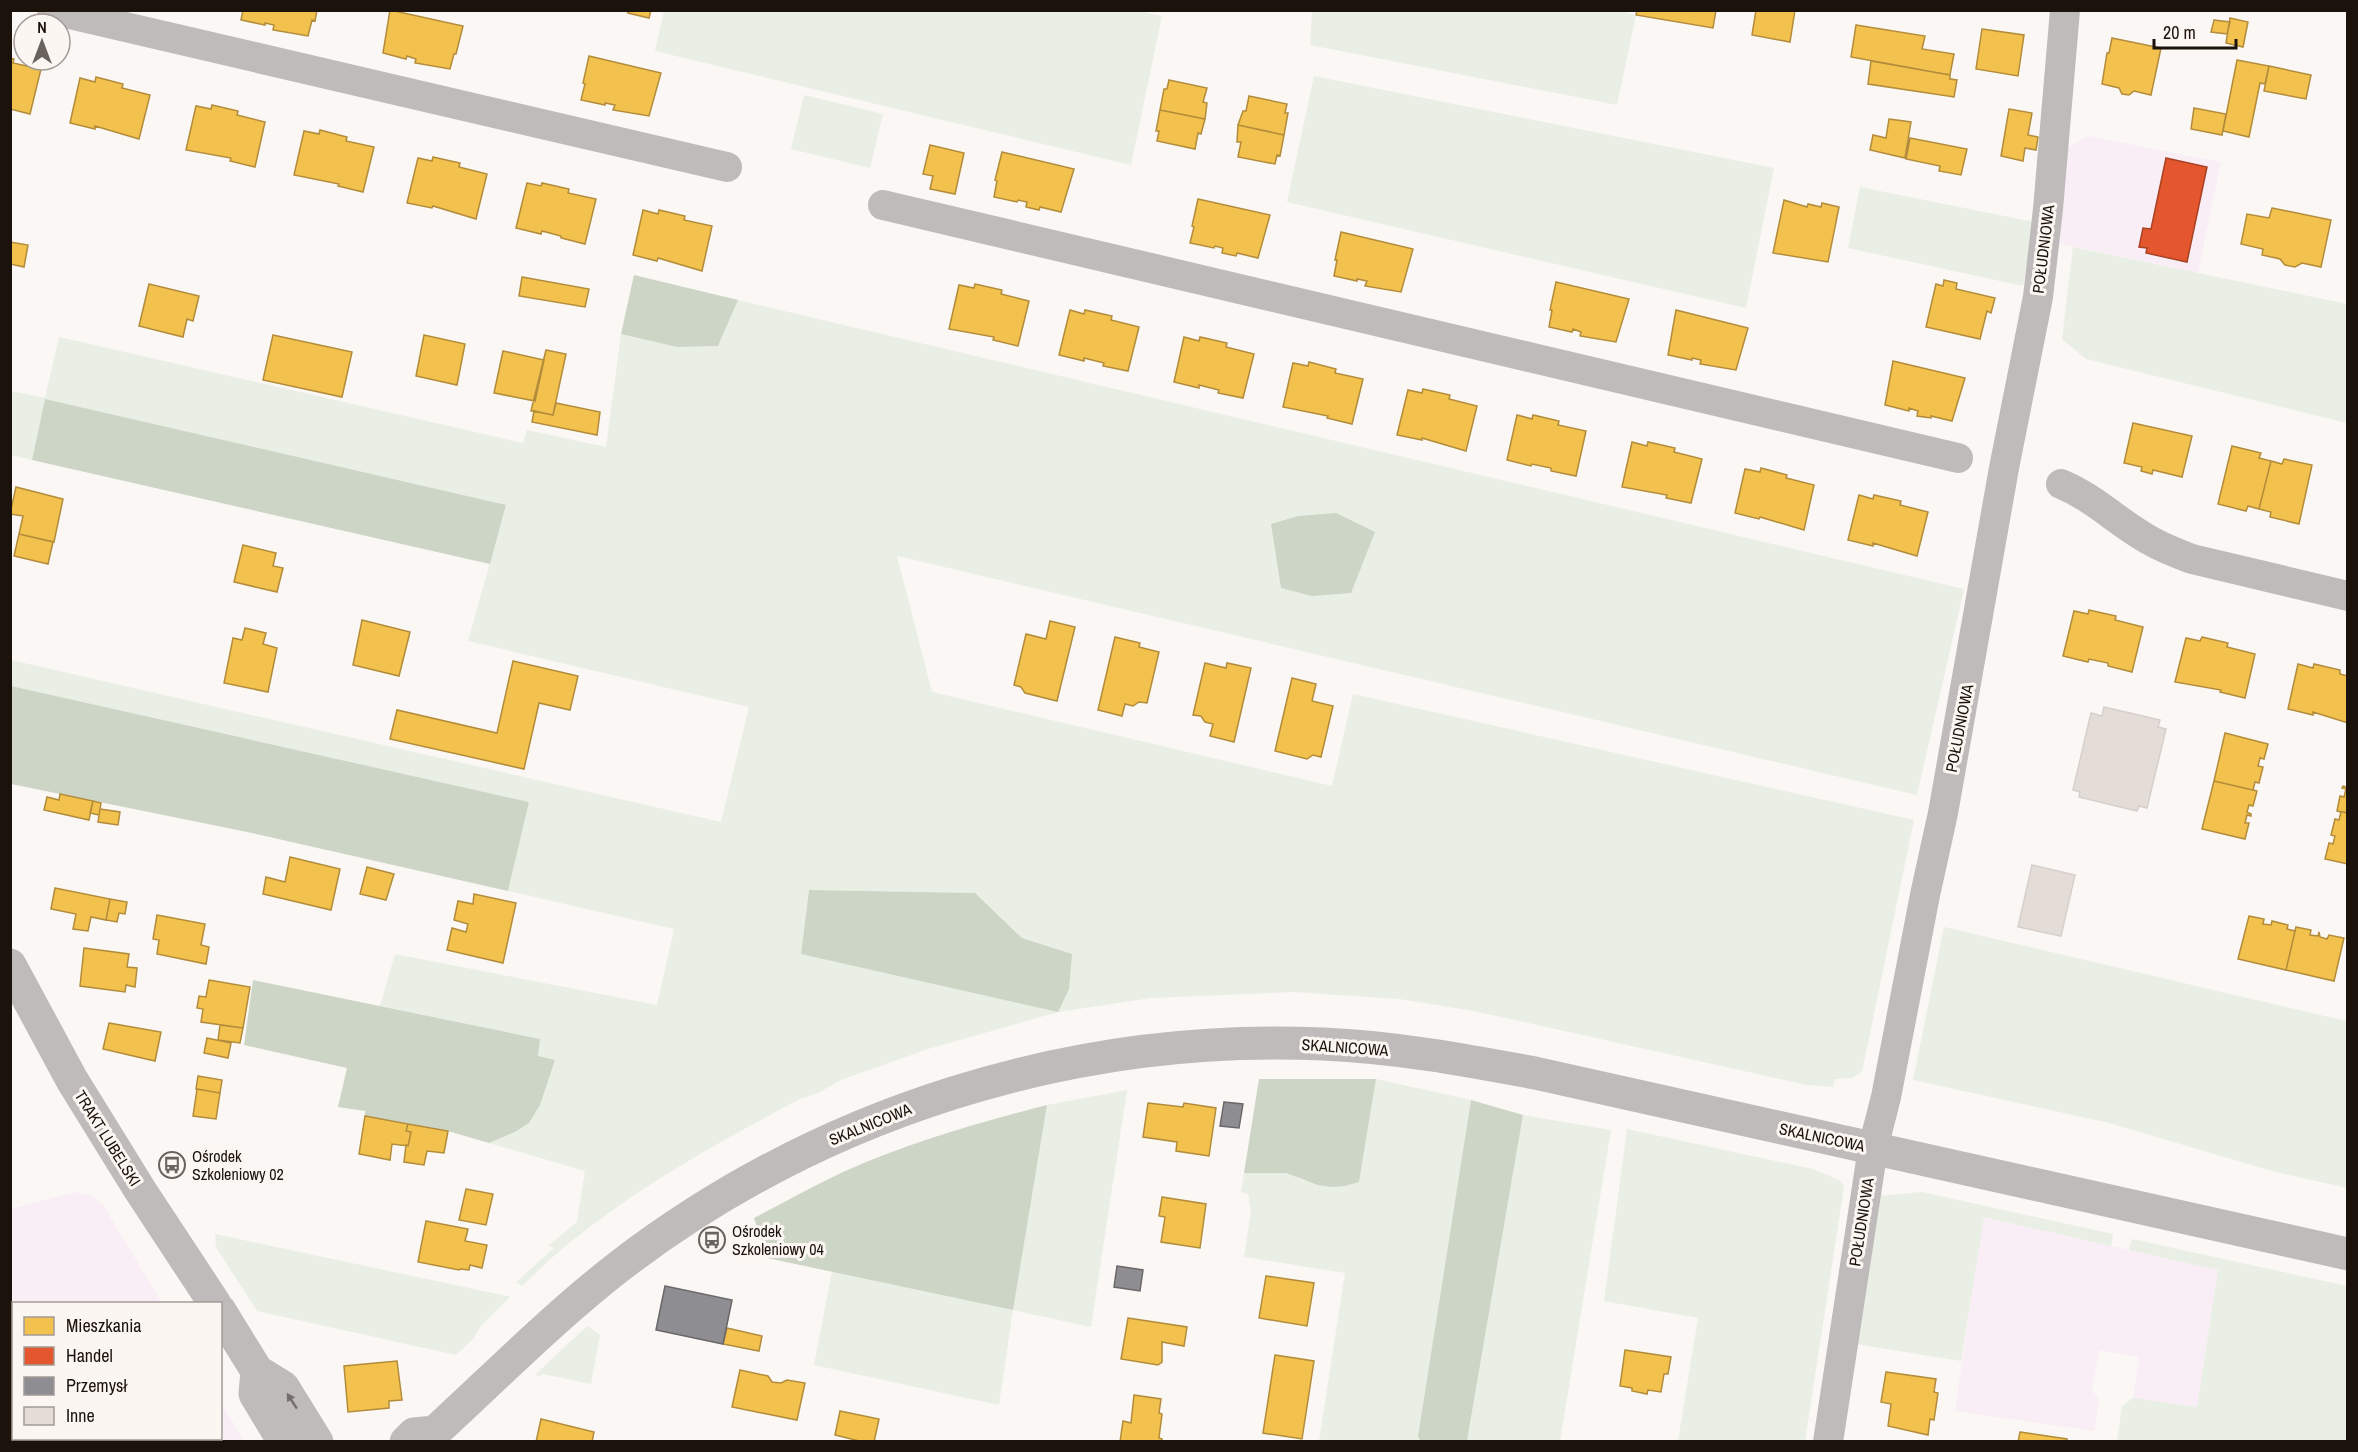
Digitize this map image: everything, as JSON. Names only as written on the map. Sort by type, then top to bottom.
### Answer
[{"type":"street","points":[[52,10],[727,167]]},
{"type":"street","name":"POŁUDNIOWA","points":[[1828,1442],[1873,1148],[1886,1097],[1943,813],[2004,468],[2038,297],[2065,10]]},
{"type":"street","points":[[883,205],[1958,458]]},
{"type":"street","points":[[2061,484],[2088,496],[2151,542],[2192,559],[2348,596]]},
{"type":"street","name":"TRAKT LUBELSKI","points":[[10,965],[72,1080],[140,1190],[214,1302]]},
{"type":"street","name":"SKALNICOWA","points":[[425,1438],[573,1304],[623,1264],[714,1201],[844,1132],[963,1089],[1062,1064],[1128,1054],[1216,1045],[1313,1044],[1376,1048],[1452,1057],[1525,1071],[2348,1254]]},
{"type":"street","points":[[222,1314],[257,1371],[283,1387],[317,1442]]},
{"type":"street","points":[[257,1371],[255,1394],[284,1442]]},
{"type":"shaded area","points":[[1133,10],[1162,16],[1131,165],[655,51],[664,11]]},
{"type":"shaded area","points":[[1615,10],[1636,15],[1617,105],[1310,45],[1312,11]]},
{"type":"shaded area","points":[[1314,76],[1774,168],[1746,308],[1287,202]]},
{"type":"shaded area","points":[[804,95],[883,114],[870,168],[791,149]]},
{"type":"shaded area","points":[[2088,136],[2221,162],[2198,273],[2058,243],[2066,149]]},
{"type":"shaded area","points":[[1860,187],[2034,222],[2023,286],[1848,248]]},
{"type":"shaded area","points":[[2073,247],[2347,304],[2347,423],[2086,359],[2062,339]]},
{"type":"shaded area","points":[[738,300],[1964,589],[1917,795],[897,556],[932,692],[1332,786],[1353,694],[1914,820],[1862,1072],[1852,1078],[1835,1079],[1833,1087],[1807,1085],[1474,1011],[1399,999],[1294,992],[1151,998],[1058,1012],[928,1049],[841,1080],[820,1092],[800,1099],[690,1160],[619,1205],[585,1230],[522,1286],[516,1282],[554,1248],[548,1246],[577,1222],[585,1171],[489,1143],[515,1132],[538,1056],[540,1039],[380,1006],[395,954],[657,1005],[674,929],[508,891],[529,802],[11,686],[11,660],[721,822],[749,707],[468,641],[506,506],[45,399],[32,460],[11,455],[11,391],[45,398],[59,337],[523,443],[527,430],[606,447],[621,334],[677,347],[718,346]],"holes":[[[809,890],[975,893],[1022,938],[1072,954],[801,954]]]},
{"type":"shaded area","points":[[1944,927],[2346,1021],[2347,1018],[2347,1188],[2272,1171],[2109,1123],[1913,1080]]},
{"type":"shaded area","points":[[1376,1079],[1471,1100],[1418,1436],[1420,1441],[1319,1441],[1345,1273],[1244,1257],[1251,1211],[1248,1194],[1241,1192],[1244,1173],[1275,1171],[1293,1175],[1304,1181],[1359,1182]]},
{"type":"shaded area","points":[[1127,1090],[1091,1327],[1013,1310],[999,1405],[814,1365],[832,1271],[1013,1309],[1047,1105]]},
{"type":"shaded area","points":[[1523,1115],[1611,1130],[1560,1441],[1467,1442]]},
{"type":"shaded area","points":[[1627,1129],[1813,1169],[1841,1181],[1844,1187],[1805,1441],[1678,1441],[1698,1318],[1604,1301]]},
{"type":"shaded area","points":[[76,1192],[92,1196],[103,1205],[161,1302],[12,1302],[12,1440],[222,1440],[222,1404],[244,1441],[11,1442],[11,1209]]},
{"type":"shaded area","points":[[1922,1192],[2113,1234],[2111,1246],[1984,1217],[1961,1361],[1855,1344],[1879,1196]]},
{"type":"shaded area","points":[[1983,1217],[2218,1270],[2197,1407],[2133,1398],[2139,1357],[2099,1350],[2092,1389],[2099,1401],[2094,1431],[1955,1411]]},
{"type":"shaded area","points":[[215,1234],[510,1297],[456,1355],[257,1311],[216,1247]]},
{"type":"shaded area","points":[[2132,1239],[2347,1286],[2347,1441],[2117,1441],[2122,1406],[2133,1398],[2197,1407],[2218,1270],[2129,1250]]},
{"type":"shaded area","points":[[587,1326],[600,1335],[591,1384],[543,1374],[539,1377],[536,1374]]},
{"type":"green space","points":[[634,275],[738,300],[718,346],[677,347],[621,334]]},
{"type":"green space","points":[[45,399],[506,505],[490,564],[32,460]]},
{"type":"green space","points":[[1336,513],[1375,532],[1351,593],[1312,596],[1281,588],[1271,524],[1298,516]]},
{"type":"green space","points":[[11,686],[529,802],[508,891],[252,833],[11,784]]},
{"type":"green space","points":[[809,890],[975,893],[1022,938],[1072,954],[1069,989],[1058,1012],[801,954]]},
{"type":"green space","points":[[253,980],[540,1039],[538,1056],[555,1060],[540,1105],[529,1123],[489,1143],[448,1131],[365,1116],[365,1111],[338,1107],[347,1068],[244,1045]]},
{"type":"green space","points":[[1259,1079],[1376,1079],[1359,1182],[1332,1187],[1318,1185],[1286,1173],[1244,1173]]},
{"type":"green space","points":[[1471,1100],[1523,1115],[1467,1441],[1420,1441],[1418,1436]]},
{"type":"green space","points":[[1047,1105],[1013,1310],[767,1258],[754,1218],[843,1172],[893,1152],[969,1126]]},
{"type":"building: Mieszkania","points":[[243,10],[317,10],[308,36],[273,30],[274,25],[241,20]]},
{"type":"building: Mieszkania","points":[[390,10],[463,26],[450,69],[415,63],[416,59],[407,56],[406,59],[383,53]]},
{"type":"building: Mieszkania","points":[[626,10],[651,10],[649,18],[628,13]]},
{"type":"building: Mieszkania","points":[[1637,10],[1716,10],[1713,28],[1636,15]]},
{"type":"building: Mieszkania","points":[[1756,10],[1795,10],[1790,42],[1752,35]]},
{"type":"building: Mieszkania","points":[[2230,18],[2248,22],[2243,47],[2226,43]]},
{"type":"building: Mieszkania","points":[[2214,20],[2230,22],[2227,34],[2211,32]]},
{"type":"building: Mieszkania","points":[[1856,25],[1925,36],[1922,49],[1954,54],[1950,75],[1851,57]]},
{"type":"building: Mieszkania","points":[[1982,29],[2024,35],[2018,76],[1976,69]]},
{"type":"building: Mieszkania","points":[[2112,38],[2161,48],[2151,95],[2134,91],[2129,95],[2122,94],[2119,88],[2102,84]]},
{"type":"building: Mieszkania","points":[[589,56],[661,73],[649,116],[613,110],[615,105],[581,100]]},
{"type":"building: Mieszkania","points":[[10,58],[12,58],[12,72],[40,72],[30,114],[10,109]]},
{"type":"building: Mieszkania","points":[[2237,60],[2269,66],[2265,84],[2260,83],[2249,137],[2223,131]]},
{"type":"building: Mieszkania","points":[[1871,61],[1950,75],[1950,79],[1957,80],[1954,97],[1868,84]]},
{"type":"building: Mieszkania","points":[[2269,66],[2311,75],[2306,99],[2264,91]]},
{"type":"building: Mieszkania","points":[[96,77],[123,84],[122,88],[150,95],[139,139],[95,126],[95,129],[70,123],[80,78],[95,82]]},
{"type":"building: Mieszkania","points":[[1169,80],[1207,88],[1203,102],[1207,103],[1205,119],[1160,110],[1164,89],[1167,89]]},
{"type":"building: Mieszkania","points":[[1249,96],[1287,104],[1285,113],[1288,113],[1284,135],[1238,125],[1243,111],[1246,111]]},
{"type":"building: Mieszkania","points":[[212,105],[238,111],[237,115],[265,122],[255,167],[230,161],[231,158],[186,150],[196,106],[211,109]]},
{"type":"building: Mieszkania","points":[[2194,108],[2226,114],[2222,135],[2191,129]]},
{"type":"building: Mieszkania","points":[[2009,109],[2032,113],[2028,135],[2038,137],[2036,150],[2025,148],[2023,161],[2001,156]]},
{"type":"building: Mieszkania","points":[[1160,110],[1205,119],[1201,134],[1198,133],[1195,149],[1157,141],[1159,131],[1156,131]]},
{"type":"building: Mieszkania","points":[[1889,119],[1911,122],[1905,158],[1870,150],[1873,135],[1886,138]]},
{"type":"building: Mieszkania","points":[[1238,125],[1284,135],[1280,156],[1277,155],[1275,164],[1238,157],[1241,142],[1237,142]]},
{"type":"building: Mieszkania","points":[[320,130],[347,137],[346,141],[374,147],[363,192],[338,186],[339,184],[294,175],[304,131],[319,134]]},
{"type":"building: Mieszkania","points":[[1910,138],[1967,149],[1961,175],[1939,171],[1940,166],[1906,159]]},
{"type":"building: Mieszkania","points":[[930,145],[964,153],[955,194],[930,189],[933,176],[923,174]]},
{"type":"building: Mieszkania","points":[[1002,152],[1074,169],[1061,212],[1040,207],[1039,210],[1026,207],[1027,202],[994,197],[997,181],[995,180]]},
{"type":"building: Mieszkania","points":[[433,157],[460,163],[459,167],[487,174],[476,219],[433,206],[432,208],[407,203],[418,158],[432,161]]},
{"type":"building: Mieszkania","points":[[527,183],[541,186],[542,183],[569,189],[568,193],[596,199],[585,244],[542,231],[541,234],[516,228]]},
{"type":"building: Mieszkania","points":[[1198,199],[1270,215],[1258,258],[1237,253],[1236,256],[1222,253],[1223,248],[1190,243]]},
{"type":"building: Mieszkania","points":[[1784,200],[1807,207],[1808,204],[1821,207],[1822,203],[1839,207],[1828,262],[1773,253]]},
{"type":"building: Mieszkania","points":[[2272,208],[2331,220],[2321,267],[2302,263],[2295,267],[2285,265],[2280,259],[2262,255],[2263,249],[2241,244],[2247,214],[2269,218]]},
{"type":"building: Mieszkania","points":[[643,210],[658,214],[659,210],[685,216],[684,220],[712,226],[702,271],[658,258],[657,261],[633,255]]},
{"type":"building: Mieszkania","points":[[1341,232],[1413,249],[1401,292],[1365,286],[1367,281],[1334,276]]},
{"type":"building: Mieszkania","points":[[10,242],[28,245],[24,267],[10,264]]},
{"type":"building: Mieszkania","points":[[522,277],[589,289],[585,307],[519,296]]},
{"type":"building: Mieszkania","points":[[1944,280],[1957,283],[1956,289],[1995,298],[1991,313],[1987,311],[1980,339],[1926,327],[1936,284],[1943,286]]},
{"type":"building: Mieszkania","points":[[1556,282],[1629,299],[1616,342],[1580,336],[1581,332],[1573,329],[1572,332],[1549,327]]},
{"type":"building: Mieszkania","points":[[149,284],[199,296],[193,321],[187,319],[183,337],[139,326]]},
{"type":"building: Mieszkania","points":[[975,284],[1002,290],[1001,294],[1029,301],[1018,346],[993,340],[994,337],[949,329],[959,285],[974,288]]},
{"type":"building: Mieszkania","points":[[1070,310],[1084,314],[1085,310],[1112,316],[1111,320],[1139,327],[1128,371],[1103,366],[1104,363],[1084,358],[1084,361],[1059,355]]},
{"type":"building: Mieszkania","points":[[1676,310],[1748,328],[1736,370],[1700,364],[1701,360],[1692,358],[1692,360],[1668,355]]},
{"type":"building: Mieszkania","points":[[273,335],[352,352],[342,397],[263,380]]},
{"type":"building: Mieszkania","points":[[424,335],[465,344],[457,385],[416,376]]},
{"type":"building: Mieszkania","points":[[1184,337],[1199,341],[1200,337],[1227,343],[1226,347],[1254,354],[1243,398],[1218,393],[1219,390],[1199,385],[1199,388],[1174,382]]},
{"type":"building: Mieszkania","points":[[546,350],[566,354],[553,415],[531,411]]},
{"type":"building: Mieszkania","points":[[503,351],[544,360],[535,401],[494,393]]},
{"type":"building: Mieszkania","points":[[1893,361],[1965,378],[1952,421],[1931,416],[1931,418],[1917,416],[1918,411],[1885,405]]},
{"type":"building: Mieszkania","points":[[1309,362],[1336,369],[1335,373],[1363,379],[1352,424],[1327,418],[1328,416],[1283,407],[1293,363],[1308,366]]},
{"type":"building: Mieszkania","points":[[1423,389],[1450,395],[1449,399],[1477,406],[1466,451],[1422,438],[1422,440],[1397,435],[1408,390],[1422,393]]},
{"type":"building: Mieszkania","points":[[556,403],[600,412],[597,435],[532,422],[534,411],[553,415]]},
{"type":"building: Mieszkania","points":[[1517,415],[1532,419],[1533,415],[1559,421],[1558,425],[1586,431],[1576,476],[1551,471],[1551,468],[1507,460]]},
{"type":"building: Mieszkania","points":[[2133,423],[2192,436],[2182,477],[2153,470],[2152,474],[2141,471],[2142,467],[2124,463]]},
{"type":"building: Mieszkania","points":[[1632,442],[1647,446],[1648,442],[1675,448],[1674,452],[1702,459],[1691,503],[1666,498],[1667,495],[1622,487]]},
{"type":"building: Mieszkania","points":[[2232,446],[2261,453],[2259,458],[2271,461],[2259,509],[2248,506],[2246,511],[2218,504]]},
{"type":"building: Mieszkania","points":[[2284,459],[2312,465],[2299,524],[2270,517],[2271,512],[2259,509],[2271,461],[2282,464]]},
{"type":"building: Mieszkania","points":[[1761,468],[1787,475],[1786,478],[1814,485],[1804,530],[1760,517],[1759,519],[1735,513],[1745,469],[1760,472]]},
{"type":"building: Mieszkania","points":[[16,487],[63,499],[54,542],[19,534],[23,516],[10,514]]},
{"type":"building: Mieszkania","points":[[1859,495],[1873,499],[1874,495],[1901,501],[1900,505],[1928,512],[1917,556],[1873,543],[1873,546],[1848,540]]},
{"type":"building: Mieszkania","points":[[19,534],[53,542],[48,564],[14,556]]},
{"type":"building: Mieszkania","points":[[243,545],[276,553],[273,566],[283,568],[277,592],[234,582]]},
{"type":"building: Mieszkania","points":[[2089,610],[2116,616],[2115,620],[2143,627],[2132,672],[2108,666],[2108,663],[2089,659],[2088,662],[2063,656],[2074,611],[2088,614]]},
{"type":"building: Mieszkania","points":[[362,620],[410,632],[399,676],[353,665]]},
{"type":"building: Mieszkania","points":[[1050,621],[1075,627],[1057,701],[1025,693],[1021,687],[1014,685],[1026,634],[1046,639]]},
{"type":"building: Mieszkania","points":[[245,628],[266,633],[263,644],[277,648],[268,692],[224,683],[233,638],[242,640]]},
{"type":"building: Mieszkania","points":[[1115,637],[1140,643],[1139,647],[1159,652],[1147,703],[1139,702],[1133,706],[1125,704],[1122,716],[1098,710]]},
{"type":"building: Mieszkania","points":[[2202,637],[2228,643],[2227,647],[2255,654],[2245,698],[2220,692],[2221,690],[2175,682],[2186,638],[2200,641]]},
{"type":"building: Mieszkania","points":[[513,661],[578,676],[570,710],[539,703],[524,769],[390,739],[397,710],[497,733]]},
{"type":"building: Mieszkania","points":[[1205,663],[1226,668],[1227,663],[1251,668],[1234,742],[1210,736],[1213,724],[1205,722],[1201,716],[1193,715]]},
{"type":"building: Mieszkania","points":[[2298,664],[2313,668],[2314,664],[2340,670],[2340,674],[2348,676],[2348,723],[2313,712],[2313,715],[2288,709]]},
{"type":"building: Mieszkania","points":[[1292,678],[1316,684],[1312,701],[1333,706],[1321,757],[1313,755],[1307,759],[1275,751]]},
{"type":"building: Mieszkania","points":[[2225,733],[2268,744],[2264,759],[2260,758],[2258,766],[2263,767],[2259,783],[2255,782],[2253,790],[2257,791],[2214,781]]},
{"type":"building: Mieszkania","points":[[2214,781],[2257,791],[2253,806],[2249,805],[2247,812],[2251,816],[2247,815],[2245,823],[2249,823],[2245,839],[2202,829]]},
{"type":"building: Mieszkania","points":[[2348,784],[2348,813],[2337,811],[2340,796],[2344,797],[2346,789],[2342,788],[2347,787]]},
{"type":"building: Mieszkania","points":[[60,794],[93,801],[89,820],[44,810],[47,797],[59,800]]},
{"type":"building: Mieszkania","points":[[93,801],[101,803],[99,815],[90,813]]},
{"type":"building: Mieszkania","points":[[100,809],[120,812],[118,825],[98,822]]},
{"type":"building: Mieszkania","points":[[2337,811],[2348,813],[2348,864],[2325,859],[2329,843],[2333,844],[2335,836],[2331,835],[2335,819],[2339,820],[2341,812]]},
{"type":"building: Mieszkania","points":[[290,857],[340,869],[331,910],[263,894],[266,877],[285,882]]},
{"type":"building: Mieszkania","points":[[367,867],[394,874],[386,900],[360,894]]},
{"type":"building: Mieszkania","points":[[55,888],[110,899],[106,920],[91,917],[88,931],[73,929],[76,914],[51,909]]},
{"type":"building: Mieszkania","points":[[474,894],[516,903],[503,963],[447,950],[452,928],[466,932],[468,924],[454,920],[458,901],[473,904]]},
{"type":"building: Mieszkania","points":[[110,899],[127,902],[125,914],[119,913],[117,922],[106,920]]},
{"type":"building: Mieszkania","points":[[157,915],[205,924],[201,945],[209,947],[206,964],[157,954],[159,940],[153,939]]},
{"type":"building: Mieszkania","points":[[2249,916],[2264,919],[2263,924],[2271,925],[2272,921],[2288,925],[2287,929],[2295,931],[2296,927],[2286,970],[2238,959]]},
{"type":"building: Mieszkania","points":[[2296,927],[2311,930],[2310,935],[2318,936],[2319,932],[2320,937],[2327,939],[2329,935],[2344,938],[2334,981],[2286,970]]},
{"type":"building: Mieszkania","points":[[84,948],[129,954],[127,967],[137,968],[135,987],[126,985],[125,992],[80,986]]},
{"type":"building: Mieszkania","points":[[209,980],[250,987],[243,1028],[201,1022],[203,1009],[197,1008],[199,996],[206,997]]},
{"type":"building: Mieszkania","points":[[109,1023],[161,1032],[155,1061],[103,1049]]},
{"type":"building: Mieszkania","points":[[220,1025],[243,1028],[240,1043],[218,1040]]},
{"type":"building: Mieszkania","points":[[207,1038],[231,1043],[228,1058],[204,1053]]},
{"type":"building: Mieszkania","points":[[198,1076],[222,1080],[220,1093],[196,1089]]},
{"type":"building: Mieszkania","points":[[197,1089],[220,1093],[216,1119],[193,1116]]},
{"type":"building: Mieszkania","points":[[1148,1103],[1183,1107],[1184,1103],[1216,1108],[1209,1156],[1176,1151],[1177,1142],[1143,1137]]},
{"type":"building: Mieszkania","points":[[365,1116],[408,1124],[406,1131],[411,1132],[408,1146],[392,1144],[390,1160],[359,1154]]},
{"type":"building: Mieszkania","points":[[408,1124],[448,1131],[444,1153],[427,1151],[424,1165],[404,1162],[406,1145],[408,1146],[411,1132],[406,1131]]},
{"type":"building: Mieszkania","points":[[466,1189],[493,1194],[486,1225],[459,1220]]},
{"type":"building: Mieszkania","points":[[1162,1197],[1206,1204],[1200,1248],[1161,1242],[1165,1217],[1159,1216]]},
{"type":"building: Mieszkania","points":[[426,1221],[468,1229],[465,1241],[487,1245],[482,1268],[470,1265],[469,1270],[459,1270],[418,1262]]},
{"type":"building: Mieszkania","points":[[1266,1276],[1314,1283],[1307,1326],[1259,1318]]},
{"type":"building: Mieszkania","points":[[1128,1318],[1187,1327],[1184,1346],[1162,1342],[1162,1362],[1158,1365],[1121,1359]]},
{"type":"building: Mieszkania","points":[[727,1328],[762,1336],[759,1351],[723,1344]]},
{"type":"building: Mieszkania","points":[[1625,1350],[1671,1357],[1668,1374],[1664,1374],[1661,1392],[1648,1390],[1647,1394],[1620,1386]]},
{"type":"building: Mieszkania","points":[[1275,1355],[1314,1361],[1302,1439],[1263,1433]]},
{"type":"building: Mieszkania","points":[[397,1361],[402,1400],[389,1401],[389,1408],[348,1412],[344,1366]]},
{"type":"building: Mieszkania","points":[[740,1370],[768,1376],[772,1382],[781,1383],[787,1380],[805,1383],[797,1420],[732,1407]]},
{"type":"building: Mieszkania","points":[[1886,1372],[1936,1379],[1934,1392],[1938,1393],[1934,1420],[1930,1419],[1928,1435],[1888,1426],[1891,1404],[1881,1402]]},
{"type":"building: Mieszkania","points":[[1134,1395],[1161,1399],[1159,1438],[1162,1442],[1120,1442],[1123,1421],[1131,1423]]},
{"type":"building: Mieszkania","points":[[840,1411],[879,1419],[874,1442],[863,1442],[835,1435]]},
{"type":"building: Mieszkania","points":[[541,1419],[594,1432],[592,1442],[536,1442]]},
{"type":"building: Mieszkania","points":[[2020,1432],[2067,1439],[2067,1442],[2018,1442]]},
{"type":"building: Handel","points":[[2166,158],[2207,167],[2187,262],[2146,253],[2147,248],[2139,247],[2143,228],[2151,229]]},
{"type":"building: Przemysł","points":[[1224,1102],[1243,1104],[1239,1128],[1220,1126]]},
{"type":"building: Przemysł","points":[[1117,1266],[1143,1270],[1140,1291],[1114,1287]]},
{"type":"building: Przemysł","points":[[665,1286],[732,1300],[723,1344],[656,1330]]},
{"type":"building: Inne","points":[[2104,707],[2160,720],[2158,727],[2166,729],[2147,808],[2139,806],[2137,811],[2079,797],[2080,792],[2073,790],[2091,713],[2102,716]]},
{"type":"building: Inne","points":[[2032,865],[2075,875],[2061,936],[2018,927]]},
{"type":"place","name":"Ośrodek Szkoleniowy 02","points":[[172,1165]]},
{"type":"place","name":"Ośrodek Szkoleniowy 04","points":[[712,1240]]}]
